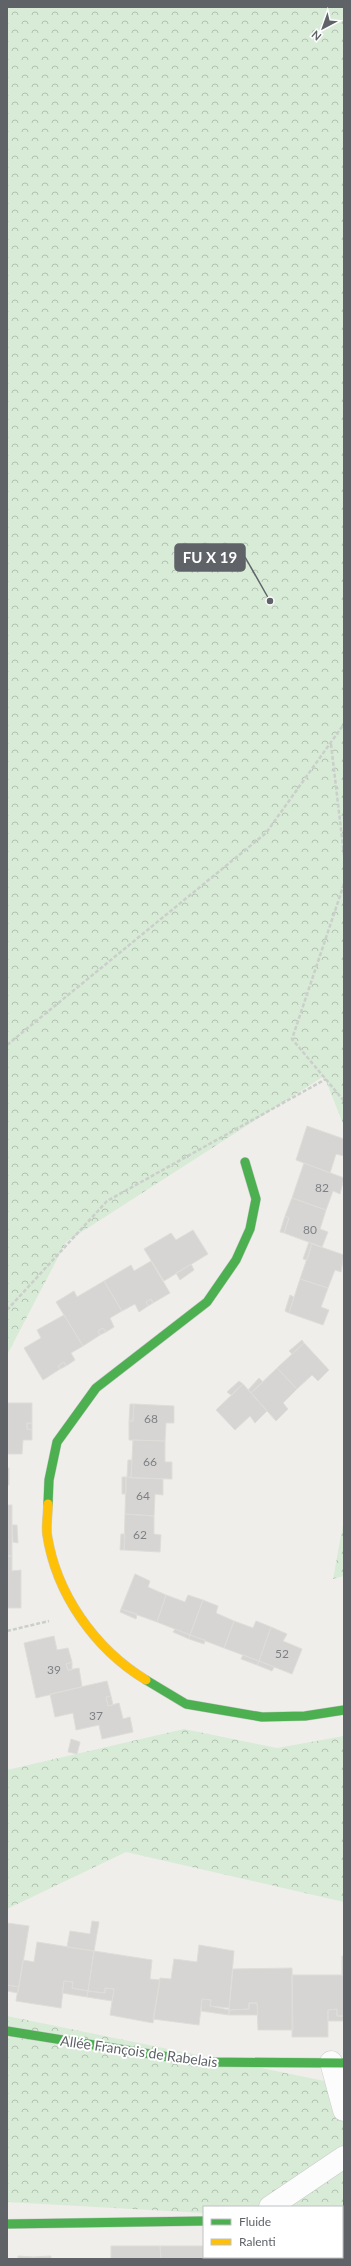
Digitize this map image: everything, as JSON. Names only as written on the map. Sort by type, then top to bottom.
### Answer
[{"type":"street","points":[[245,1162],[256,1199],[250,1229],[236,1260],[207,1302],[96,1388],[57,1442],[48,1480],[47,1534],[60,1581],[78,1614],[100,1643],[142,1678],[186,1704],[262,1717],[304,1716],[344,1710]]},
{"type":"street","name":"Allée François de Rabelais","points":[[7,2031],[200,2062],[338,2063]]},
{"type":"street","points":[[338,2063],[344,2110]]},
{"type":"street","points":[[271,2206],[344,2157]]},
{"type":"street","points":[[7,2224],[203,2221]]},
{"type":"path","points":[[7,1045],[266,833],[344,724]]},
{"type":"path","points":[[331,743],[344,855]]},
{"type":"path","points":[[343,1099],[292,1039],[344,884]]},
{"type":"path","points":[[7,1310],[107,1202],[326,1079]]},
{"type":"path","points":[[7,1631],[78,1614]]},
{"type":"green space","points":[[7,7],[344,7],[344,1126],[324,1076],[66,1242],[7,1355]]},
{"type":"green space","points":[[344,1519],[344,1576],[333,1579]]},
{"type":"green space","points":[[184,1729],[277,1748],[344,1736],[344,1902],[126,1852],[7,1909],[7,1770]]},
{"type":"green space","points":[[7,2016],[344,2085],[344,2221],[343,2206],[203,2206],[203,2213],[7,2202]]},
{"type":"building","points":[[307,1126],[344,1139],[344,1156],[336,1154],[330,1173],[296,1160]]},
{"type":"building","points":[[304,1163],[344,1178],[340,1194],[333,1191],[326,1210],[292,1198]]},
{"type":"building","points":[[292,1198],[326,1210],[320,1229],[328,1232],[322,1247],[284,1233],[289,1218],[285,1216]]},
{"type":"building","points":[[285,1216],[289,1218],[284,1233],[280,1232]]},
{"type":"building","points":[[193,1230],[208,1254],[164,1281],[144,1249],[171,1233],[176,1240]]},
{"type":"building","points":[[309,1242],[312,1244],[307,1260],[303,1259]]},
{"type":"building","points":[[312,1244],[344,1255],[341,1272],[335,1270],[328,1288],[300,1279]]},
{"type":"building","points":[[151,1261],[170,1293],[153,1303],[151,1299],[146,1302],[148,1306],[139,1312],[135,1304],[122,1311],[104,1281],[131,1265],[134,1271]]},
{"type":"building","points":[[191,1264],[194,1270],[180,1280],[176,1273]]},
{"type":"building","points":[[300,1279],[328,1288],[321,1307],[329,1310],[323,1325],[289,1313]]},
{"type":"building","points":[[104,1281],[122,1311],[110,1318],[114,1327],[106,1332],[103,1328],[98,1331],[100,1335],[83,1346],[56,1302],[74,1291],[77,1297]]},
{"type":"building","points":[[290,1295],[294,1297],[289,1313],[285,1311]]},
{"type":"building","points":[[151,1299],[153,1303],[148,1306],[146,1302]]},
{"type":"building","points":[[64,1315],[83,1346],[71,1353],[75,1360],[66,1366],[64,1362],[58,1366],[60,1369],[43,1380],[24,1348],[41,1338],[37,1330]]},
{"type":"building","points":[[103,1328],[106,1332],[100,1335],[98,1331]]},
{"type":"building","points":[[302,1340],[304,1343],[292,1354],[289,1351]]},
{"type":"building","points":[[304,1343],[329,1370],[318,1381],[312,1375],[297,1389],[277,1368]]},
{"type":"building","points":[[64,1362],[66,1366],[60,1369],[58,1366]]},
{"type":"building","points":[[277,1368],[297,1389],[283,1403],[288,1409],[276,1421],[251,1393]]},
{"type":"building","points":[[259,1378],[263,1382],[251,1393],[248,1390]]},
{"type":"building","points":[[239,1381],[243,1384],[231,1395],[227,1392]]},
{"type":"building","points":[[243,1384],[267,1411],[255,1423],[250,1416],[235,1430],[216,1410]]},
{"type":"building","points":[[7,1403],[32,1403],[32,1423],[27,1423],[27,1429],[32,1430],[32,1440],[23,1440],[22,1454],[7,1454]]},
{"type":"building","points":[[130,1404],[134,1404],[133,1421],[129,1421]]},
{"type":"building","points":[[134,1404],[174,1406],[174,1423],[166,1423],[165,1441],[129,1440],[129,1421],[133,1421]]},
{"type":"building","points":[[27,1423],[32,1423],[32,1430],[27,1429]]},
{"type":"building","points":[[133,1440],[165,1441],[165,1462],[172,1462],[172,1479],[131,1478]]},
{"type":"building","points":[[128,1460],[132,1460],[131,1478],[127,1477]]},
{"type":"building","points":[[7,1468],[9,1468],[9,1485],[7,1485]]},
{"type":"building","points":[[122,1477],[126,1477],[126,1494],[122,1494]]},
{"type":"building","points":[[126,1477],[163,1479],[163,1495],[155,1494],[154,1516],[125,1514]]},
{"type":"building","points":[[7,1505],[12,1505],[12,1556],[7,1556]]},
{"type":"building","points":[[125,1514],[154,1516],[154,1534],[161,1535],[160,1552],[124,1550]]},
{"type":"building","points":[[12,1525],[17,1525],[18,1543],[13,1542]]},
{"type":"building","points":[[121,1534],[125,1534],[124,1550],[120,1550]]},
{"type":"building","points":[[7,1556],[12,1556],[12,1571],[21,1570],[21,1608],[7,1608]]},
{"type":"building","points":[[135,1574],[150,1581],[148,1587],[166,1595],[157,1622],[121,1609]]},
{"type":"building","points":[[166,1595],[185,1602],[188,1595],[203,1600],[190,1635],[157,1622]]},
{"type":"building","points":[[203,1600],[218,1606],[216,1613],[234,1621],[224,1648],[190,1635]]},
{"type":"building","points":[[121,1609],[137,1614],[136,1619],[120,1612]]},
{"type":"building","points":[[234,1621],[253,1628],[256,1621],[271,1627],[259,1661],[224,1648]]},
{"type":"building","points":[[271,1627],[287,1634],[283,1641],[302,1649],[292,1674],[259,1661]]},
{"type":"building","points":[[175,1629],[190,1635],[189,1639],[173,1632]]},
{"type":"building","points":[[190,1635],[205,1640],[204,1644],[189,1639]]},
{"type":"building","points":[[54,1636],[57,1650],[68,1648],[72,1662],[66,1664],[68,1670],[79,1668],[82,1687],[36,1698],[24,1643]]},
{"type":"building","points":[[243,1655],[259,1661],[257,1665],[241,1659]]},
{"type":"building","points":[[259,1661],[274,1667],[272,1671],[257,1665]]},
{"type":"building","points":[[72,1662],[72,1670],[68,1670],[66,1664]]},
{"type":"building","points":[[107,1681],[111,1696],[106,1697],[108,1706],[119,1703],[123,1719],[130,1717],[133,1732],[102,1739],[99,1725],[76,1730],[73,1713],[55,1717],[50,1694]]},
{"type":"building","points":[[111,1696],[113,1705],[108,1706],[106,1697]]},
{"type":"building","points":[[71,1739],[80,1742],[77,1754],[68,1752]]},
{"type":"building","points":[[92,1921],[99,1922],[94,1951],[67,1947],[70,1931],[90,1934]]},
{"type":"building","points":[[7,1923],[29,1926],[19,1987],[7,1985]]},
{"type":"building","points":[[37,1942],[94,1951],[88,1991],[72,1988],[73,1982],[64,1981],[61,2008],[16,2001],[23,1960],[34,1962]]},
{"type":"building","points":[[199,1945],[234,1951],[229,2008],[210,2006],[211,2000],[202,1999],[199,2025],[153,2019],[160,1978],[171,1979],[174,1959],[197,1962]]},
{"type":"building","points":[[94,1951],[152,1960],[150,1979],[160,1980],[153,2023],[110,2015],[114,1989],[105,1988],[105,1993],[88,1991]]},
{"type":"building","points":[[342,1956],[344,1956],[344,1975],[342,1975]]},
{"type":"building","points":[[292,1968],[293,2030],[258,2030],[257,2003],[249,2003],[249,2009],[229,2010],[233,1969]]},
{"type":"building","points":[[292,1975],[344,1975],[344,2016],[337,2016],[337,2009],[328,2010],[328,2037],[292,2037]]},
{"type":"building","points":[[64,1981],[73,1982],[72,1988],[88,1991],[87,1997],[62,1993]]},
{"type":"building","points":[[7,1985],[19,1987],[18,1993],[7,1991]]},
{"type":"building","points":[[105,1988],[114,1989],[112,2001],[87,1997],[88,1991],[105,1993]]},
{"type":"building","points":[[202,1999],[211,2000],[210,2006],[229,2010],[229,2015],[201,2011]]},
{"type":"building","points":[[249,2003],[257,2003],[258,2015],[229,2015],[229,2010],[249,2009]]},
{"type":"building","points":[[337,2009],[337,2016],[344,2016],[344,2021],[328,2021],[328,2010]]},
{"type":"building","points":[[111,2246],[160,2246],[161,2259],[111,2259]]},
{"type":"building","points":[[160,2246],[203,2246],[203,2258],[212,2258],[212,2259],[161,2259]]},
{"type":"building","points":[[18,2256],[33,2257],[34,2259],[18,2259]]},
{"type":"building","points":[[51,2256],[51,2259],[34,2259],[33,2257]]},
{"type":"building","points":[[231,2258],[282,2258],[282,2259]]},
{"type":"traffic: fast","points":[[48,1504],[49,1480],[57,1442],[96,1388],[207,1302],[236,1260],[250,1229],[256,1199],[245,1162]]},
{"type":"traffic: fast","points":[[146,1680],[186,1704],[262,1717],[305,1716],[344,1710]]},
{"type":"traffic: fast","points":[[7,2031],[200,2062],[344,2063]]},
{"type":"traffic: fast","points":[[7,2224],[203,2221]]},
{"type":"traffic: slow","points":[[48,1504],[47,1534],[59,1578],[69,1598],[81,1618],[110,1653],[146,1680]]},
{"type":"place","name":"FU X 19","points":[[270,601]]}]
